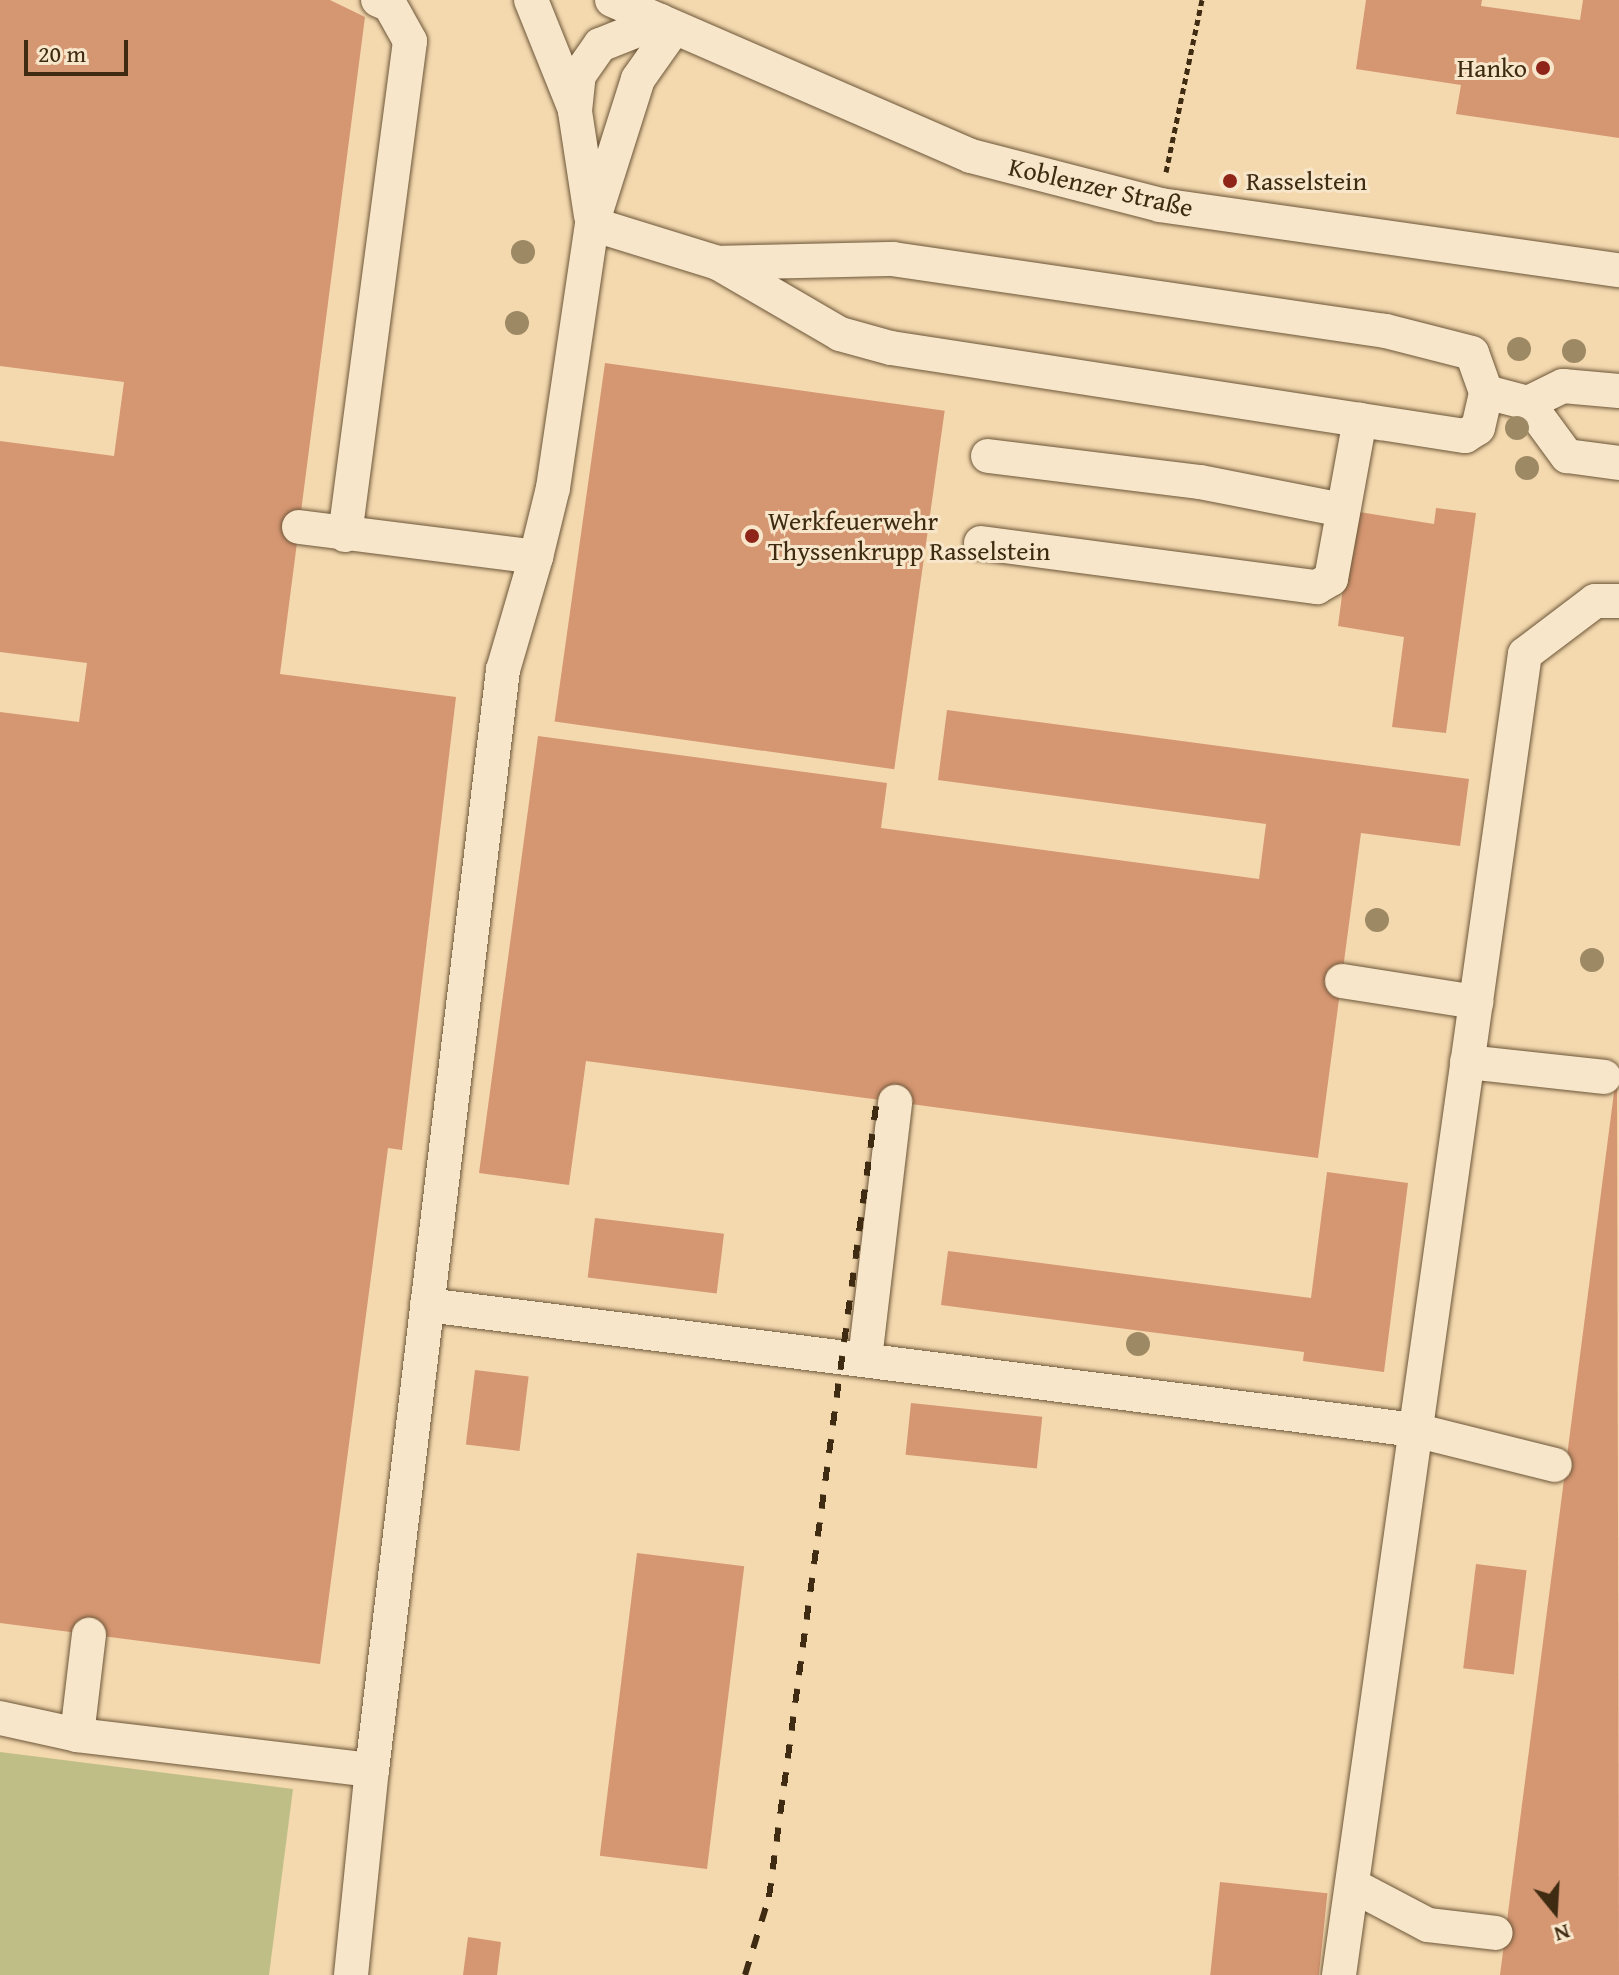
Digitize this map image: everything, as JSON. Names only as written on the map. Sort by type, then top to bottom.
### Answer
[{"type":"street","points":[[345,535],[410,41],[390,5],[378,0]]},
{"type":"street","points":[[531,0],[575,111],[592,224]]},
{"type":"street","name":"Koblenzer Straße","points":[[612,0],[971,156],[1619,270]]},
{"type":"street","points":[[575,111],[579,75],[600,45],[667,24]]},
{"type":"street","points":[[351,1975],[372,1770],[503,670],[553,488],[592,224],[638,79],[667,24]]},
{"type":"street","points":[[592,224],[718,263],[840,334],[878,345],[1473,435],[1486,392],[1472,353],[1386,331],[893,259],[718,263]]},
{"type":"street","points":[[1528,403],[1563,386],[1619,391]]},
{"type":"street","points":[[1486,392],[1528,403],[1567,456],[1619,463]]},
{"type":"street","points":[[981,543],[1317,587],[1331,579],[1360,420]]},
{"type":"street","points":[[988,456],[1200,482],[1343,510]]},
{"type":"street","points":[[299,527],[536,557]]},
{"type":"street","points":[[1339,1975],[1525,654],[1595,601],[1619,601]]},
{"type":"street","points":[[1342,981],[1476,1002]]},
{"type":"street","points":[[1467,1062],[1604,1077]]},
{"type":"street","points":[[865,1359],[895,1102]]},
{"type":"street","points":[[427,1305],[1415,1430],[1555,1465]]},
{"type":"street","points":[[77,1735],[89,1635]]},
{"type":"street","points":[[0,1718],[77,1735],[372,1770]]},
{"type":"street","points":[[1352,1885],[1428,1925],[1496,1933]]},
{"type":"path","points":[[1163,189],[1202,0]]},
{"type":"path","points":[[1151,171],[1163,189]]},
{"type":"path","points":[[1163,189],[1179,176]]},
{"type":"shaded area","points":[[0,1752],[293,1789],[269,1975],[0,1975]]},
{"type":"building","points":[[0,0],[330,0],[365,17],[280,674],[456,697],[402,1150],[388,1148],[320,1664],[0,1623],[0,712],[79,722],[87,663],[0,652],[0,441],[114,456],[124,382],[0,366]]},
{"type":"building","points":[[1366,0],[1482,0],[1481,6],[1580,20],[1583,0],[1619,0],[1619,138],[1456,114],[1461,85],[1356,69]]},
{"type":"building","name":"Werkfeuerwehr Thyssenkrupp Rasselstein","points":[[605,363],[945,411],[894,769],[555,721]]},
{"type":"building","points":[[1436,508],[1476,513],[1446,733],[1392,727],[1404,637],[1338,626],[1353,511],[1434,524]]},
{"type":"building","points":[[947,710],[1469,779],[1460,846],[1361,833],[1318,1158],[586,1061],[569,1185],[479,1173],[538,736],[887,783],[881,828],[1259,879],[1266,824],[938,780]]},
{"type":"building","points":[[1617,1069],[1619,1975],[1500,1975]]},
{"type":"building","points":[[1327,1172],[1408,1183],[1384,1372],[1303,1361],[1304,1352],[941,1305],[948,1251],[1311,1298]]},
{"type":"building","points":[[595,1218],[724,1234],[717,1293],[588,1278]]},
{"type":"building","points":[[475,1370],[529,1377],[519,1451],[466,1444]]},
{"type":"building","points":[[911,1403],[1042,1417],[1037,1469],[906,1455]]},
{"type":"building","points":[[637,1553],[744,1566],[707,1869],[600,1856]]},
{"type":"building","points":[[1476,1564],[1527,1570],[1514,1674],[1463,1668]]},
{"type":"building","points":[[1220,1882],[1327,1893],[1319,1975],[1210,1975]]},
{"type":"building","points":[[468,1937],[501,1942],[497,1975],[463,1975]]},
{"type":"railway","points":[[745,1975],[769,1897],[877,1099]]},
{"type":"place","name":"Hanko","points":[[1543,68]]},
{"type":"place","name":"Rasselstein","points":[[1230,181]]},
{"type":"place","name":"Werkfeuerwehr Thyssenkrupp Rasselstein","points":[[752,536]]}]
